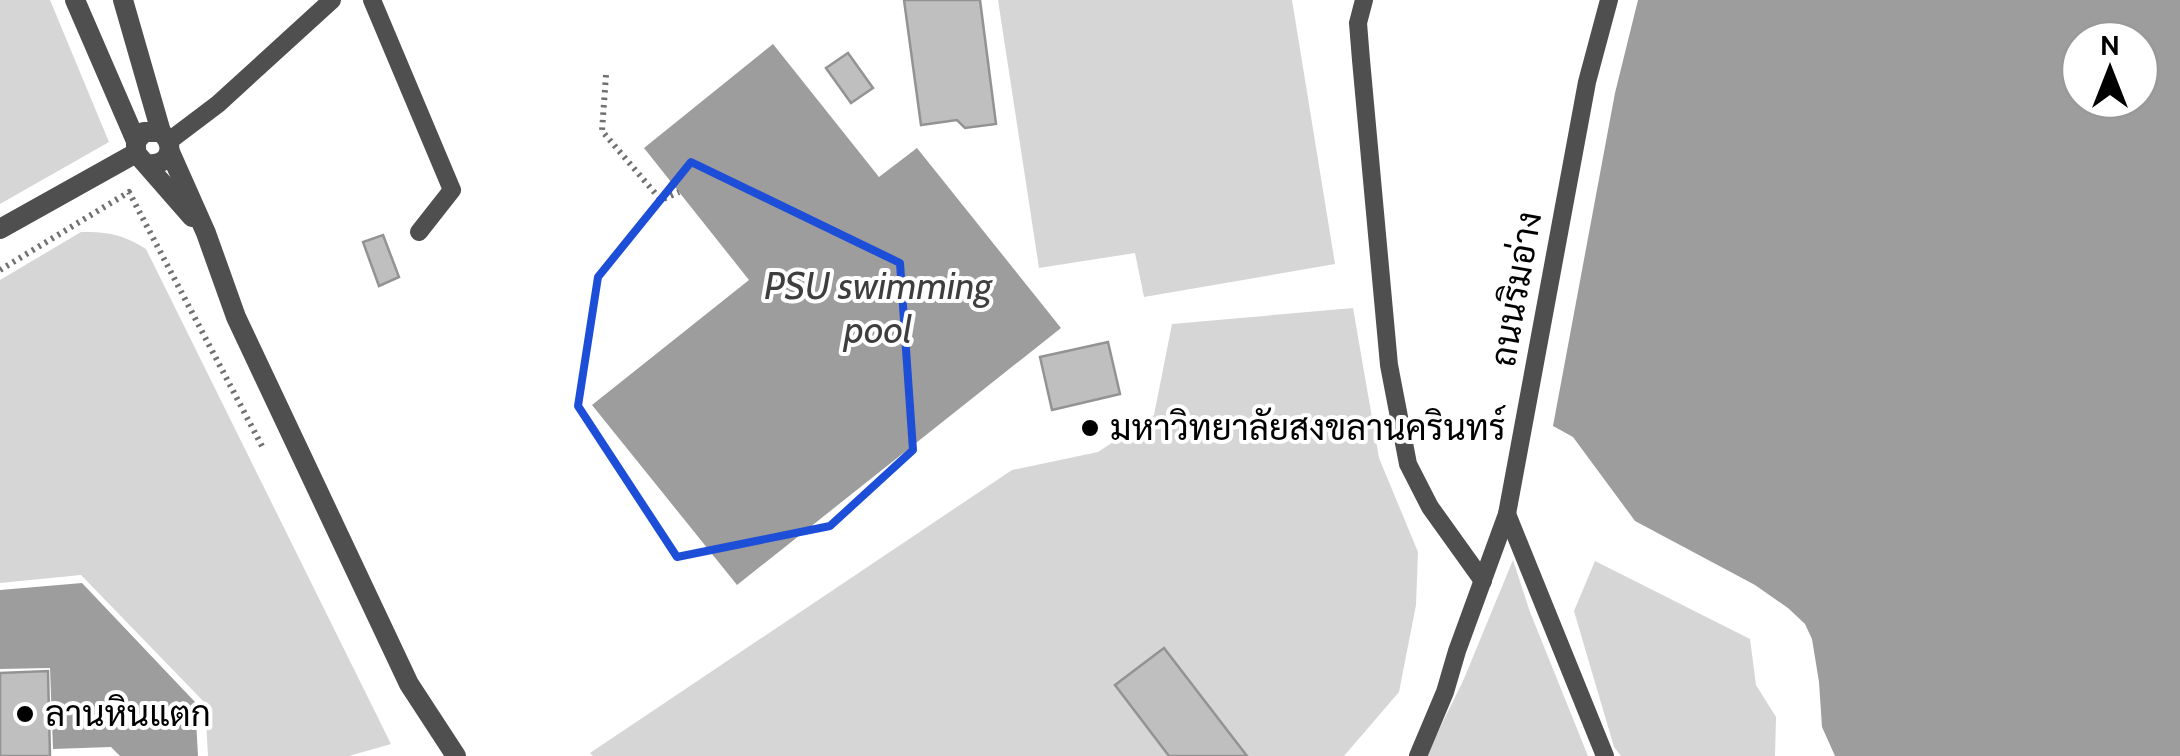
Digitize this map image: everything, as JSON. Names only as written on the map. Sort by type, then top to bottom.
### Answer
[{"type":"street","points":[[76,0],[140,153],[206,233]]},
{"type":"street","points":[[123,0],[166,142],[206,233],[236,317],[410,684],[456,756]]},
{"type":"street","points":[[140,153],[144,132],[166,142]]},
{"type":"street","points":[[140,153],[158,164],[168,158],[166,142]]},
{"type":"street","points":[[0,229],[140,153]]},
{"type":"lane","points":[[166,142],[218,104],[332,0]]},
{"type":"lane","points":[[372,0],[452,190],[419,232]]},
{"type":"lane","points":[[1364,0],[1358,23],[1389,365],[1408,464],[1430,507],[1484,581]]},
{"type":"lane","name":"ถนนริมอ่าง","points":[[1418,756],[1445,692],[1506,514],[1587,82],[1610,0]]},
{"type":"lane","points":[[1506,514],[1605,756]]},
{"type":"path","points":[[606,75],[602,131],[661,200],[679,192]]},
{"type":"path","points":[[0,270],[129,192],[266,454]]},
{"type":"highlighted area","points":[[691,162],[900,263],[913,450],[830,526],[677,557],[578,406],[598,277]]},
{"type":"shaded area","points":[[0,0],[50,0],[109,142],[0,204]]},
{"type":"shaded area","points":[[998,0],[1292,0],[1335,264],[1144,297],[1135,253],[1039,268]]},
{"type":"shaded area","points":[[81,232],[115,235],[146,249],[391,744],[349,756],[208,756],[205,703],[81,575],[0,583],[0,280]]},
{"type":"shaded area","points":[[1353,308],[1379,458],[1418,552],[1416,605],[1399,692],[1344,756],[590,753],[1012,470],[1098,452],[1154,415],[1172,324]]},
{"type":"shaded area","points":[[1513,560],[1588,756],[1426,756],[1463,681]]},
{"type":"shaded area","points":[[1595,561],[1750,639],[1756,685],[1776,717],[1775,756],[1621,756],[1614,747],[1574,611]]},
{"type":"water","points":[[1638,0],[2180,0],[2180,756],[1835,756],[1822,727],[1812,639],[1805,624],[1755,585],[1635,521],[1573,437],[1553,426],[1615,93]]},
{"type":"water","name":"PSU swimming pool","points":[[773,44],[879,177],[917,148],[1061,328],[737,585],[592,405],[749,280],[644,148]]},
{"type":"water","points":[[82,583],[195,702],[198,756],[120,756],[111,747],[53,749],[50,668],[0,669],[0,590]]},
{"type":"building","points":[[904,0],[980,0],[996,124],[965,128],[957,120],[921,125]]},
{"type":"building","points":[[848,53],[873,88],[851,103],[826,68]]},
{"type":"building","points":[[383,235],[399,277],[379,286],[363,242]]},
{"type":"building","points":[[1108,342],[1120,394],[1052,410],[1040,357]]},
{"type":"building","points":[[1164,648],[1247,756],[1169,756],[1115,685]]},
{"type":"building","name":"ลานหินแตก","points":[[48,671],[50,756],[0,756],[0,673]]},
{"type":"place","name":"มหาวิทยาลัยสงขลานครินทร์","points":[[1090,428]]},
{"type":"place","name":"ลานหินแตก","points":[[25,714]]}]
